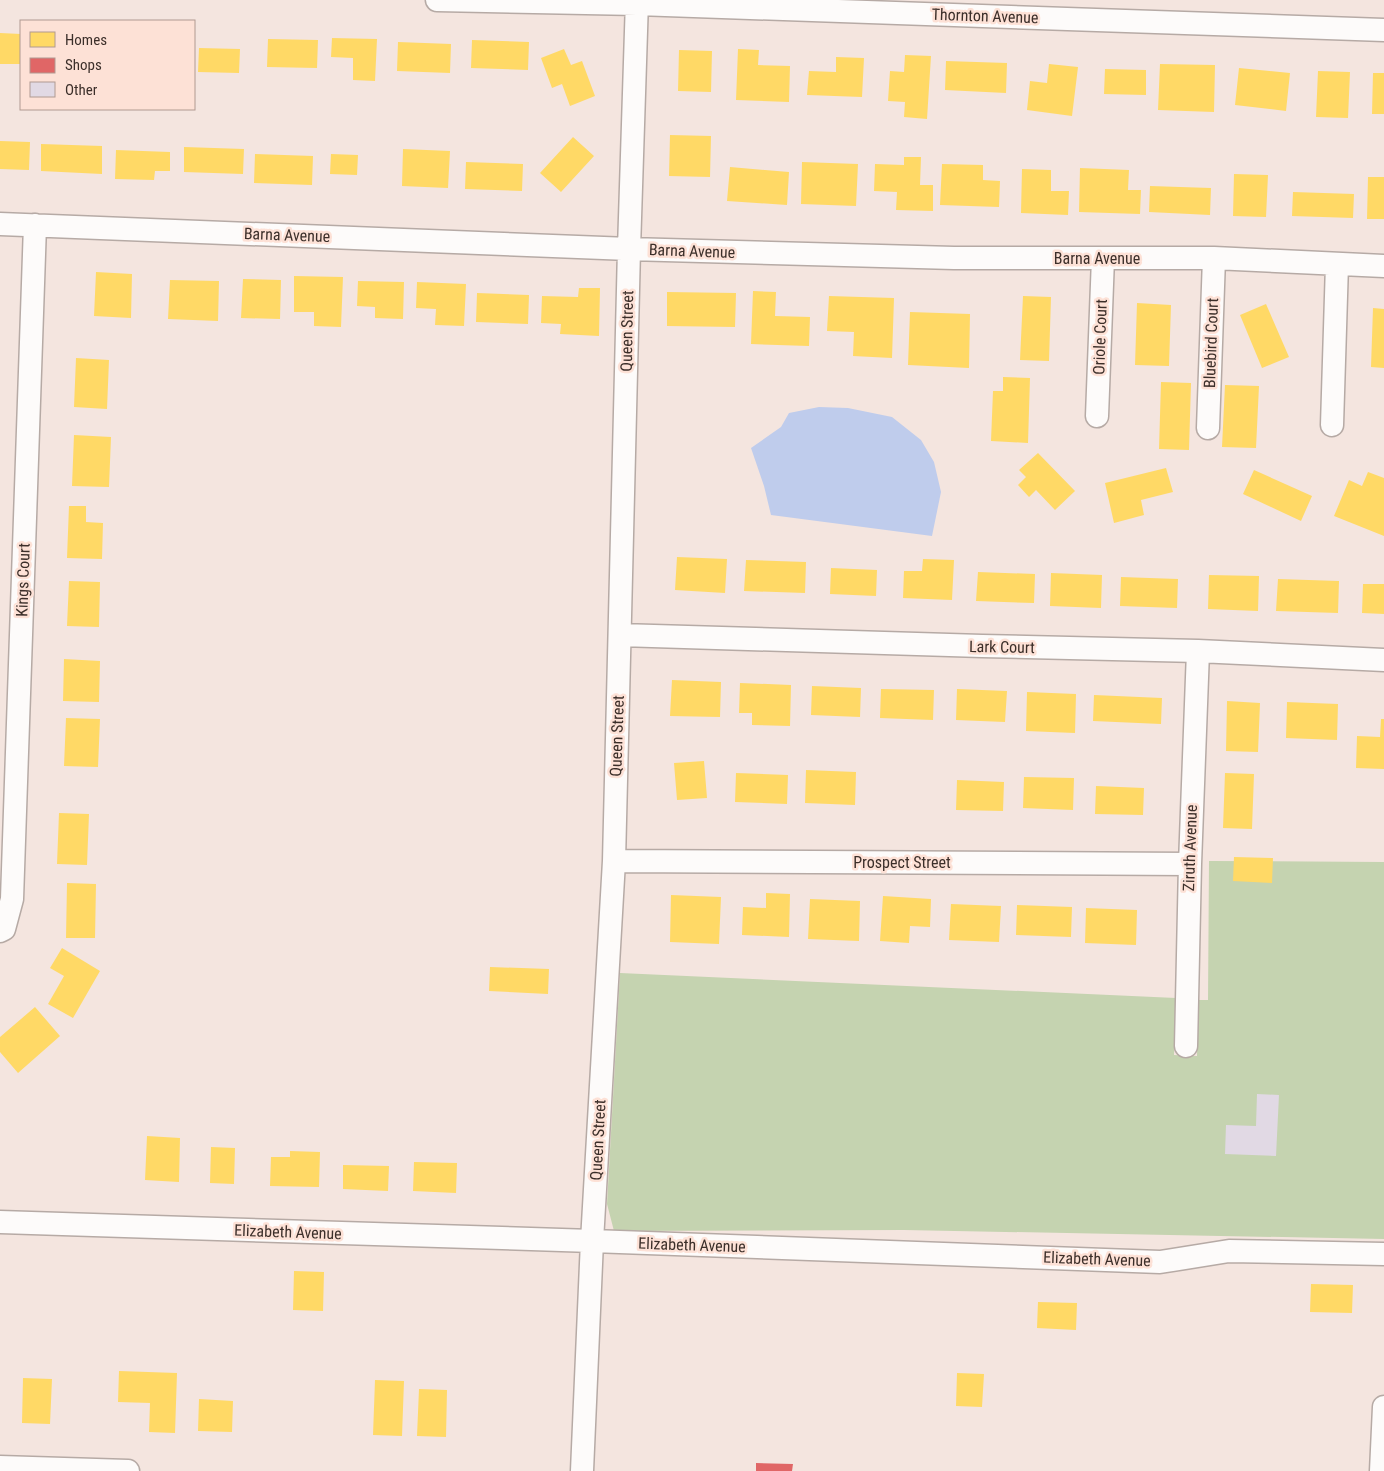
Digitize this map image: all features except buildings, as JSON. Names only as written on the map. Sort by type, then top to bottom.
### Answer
[{"type":"street","name":"Thornton Avenue","points":[[437,0],[637,2],[1384,30]]},
{"type":"street","name":"Queen Street","points":[[582,1471],[592,1241],[614,861],[637,2]]},
{"type":"street","name":"Barna Avenue","points":[[0,224],[629,249],[954,258],[1214,258],[1384,266]]},
{"type":"street","name":"Kings Court","points":[[0,931],[4,930],[12,899],[35,225]]},
{"type":"street","name":"Oriole Court","points":[[1097,416],[1103,258]]},
{"type":"street","name":"Bluebird Court","points":[[1208,428],[1214,258]]},
{"type":"street","points":[[1332,425],[1337,264]]},
{"type":"street","name":"Lark Court","points":[[620,635],[1198,651],[1384,660]]},
{"type":"street","name":"Ziruth Avenue","points":[[1186,1046],[1190,864],[1198,651]]},
{"type":"street","name":"Prospect Street","points":[[614,861],[1190,864]]},
{"type":"street","name":"Elizabeth Avenue","points":[[0,1222],[1160,1262],[1229,1251],[1384,1254]]},
{"type":"street","points":[[1381,1471],[1384,1407]]},
{"type":"street","points":[[0,1467],[128,1471]]},
{"type":"green space","points":[[1209,861],[1384,862],[1384,1239],[904,1230],[614,1231],[607,1204],[620,973],[1176,998],[1174,1055],[1197,1056],[1198,1000],[1208,1000]]},
{"type":"water","points":[[819,407],[848,408],[892,417],[921,440],[934,462],[941,492],[932,536],[771,515],[764,486],[751,448],[781,427],[789,413]]}]
